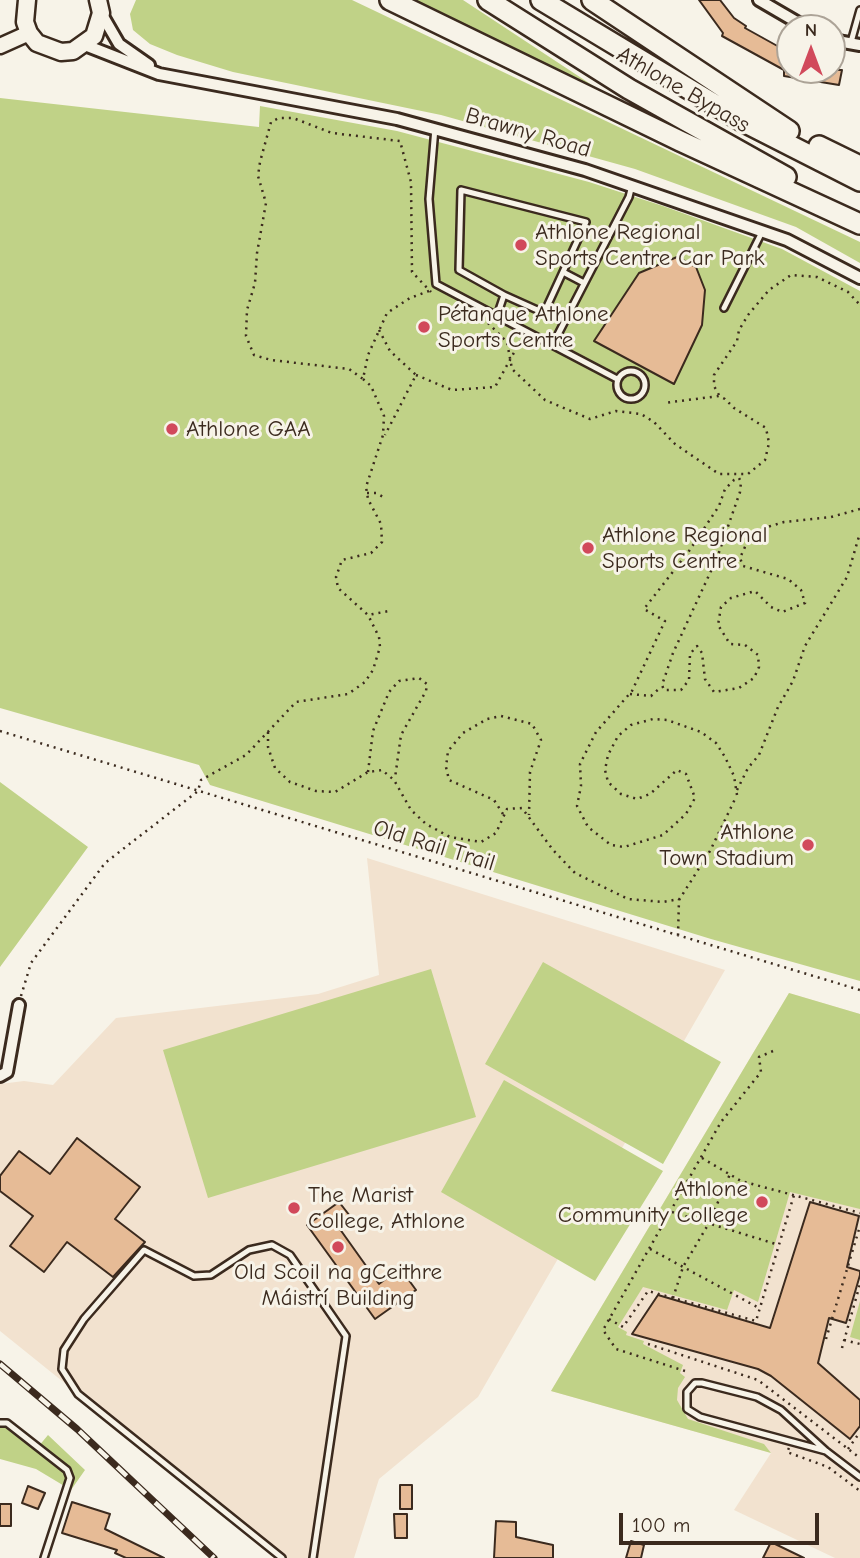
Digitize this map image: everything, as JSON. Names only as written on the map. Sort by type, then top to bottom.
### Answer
[{"type":"highway","points":[[390,0],[680,141],[860,224]]},
{"type":"highway","name":"Athlone Bypass","points":[[488,0],[641,96],[772,170],[860,211]]},
{"type":"highway","name":"Athlone Bypass","points":[[541,0],[743,121],[860,181]]},
{"type":"highway","points":[[592,0],[774,123],[860,166]]},
{"type":"main road","points":[[27,0],[25,22],[29,33],[37,43],[61,52],[85,45],[94,36],[99,7]]},
{"type":"main road","points":[[0,46],[29,33]]},
{"type":"street","points":[[759,0],[783,14]]},
{"type":"street","name":"Brawny Road","points":[[99,7],[123,49],[139,61],[170,75]]},
{"type":"street","name":"Brawny Road","points":[[85,45],[144,70],[435,128],[632,185],[763,230],[809,249],[860,278]]},
{"type":"street","points":[[0,1076],[7,1072],[19,1005]]},
{"type":"lane","points":[[855,45],[860,10]]},
{"type":"lane","points":[[435,128],[429,199],[436,284],[617,379]]},
{"type":"lane","points":[[553,344],[632,185]]},
{"type":"lane","points":[[461,190],[586,222],[544,313],[505,295],[459,270],[461,190]]},
{"type":"lane","points":[[724,308],[763,230]]},
{"type":"lane","points":[[563,272],[584,284]]},
{"type":"lane","points":[[497,316],[505,295]]},
{"type":"lane","points":[[629,371],[638,373],[645,380],[643,393],[635,399],[624,398],[617,390],[617,379],[629,371]]},
{"type":"lane","points":[[282,1558],[78,1394],[62,1369],[65,1350],[84,1319],[144,1251],[194,1276],[211,1275],[249,1250],[272,1244],[290,1255],[346,1336],[313,1558]]},
{"type":"lane","points":[[826,1451],[691,1414],[687,1409],[687,1392],[695,1383],[702,1383],[757,1397],[781,1410],[826,1451],[860,1477]]},
{"type":"lane","points":[[0,1423],[7,1423],[67,1470],[69,1478],[44,1558]]},
{"type":"path","points":[[382,441],[385,427],[381,406],[371,386],[363,379],[349,369],[260,358],[250,350],[246,337],[247,310],[256,284],[257,253],[266,203],[258,176],[268,126],[279,118],[307,121],[332,133],[374,139],[387,137]]},
{"type":"path","points":[[719,396],[714,386],[717,369],[737,341],[739,330],[753,306],[777,285],[793,275],[813,275],[848,292],[860,305]]},
{"type":"path","points":[[363,379],[368,355],[378,329],[391,310],[410,298],[429,291]]},
{"type":"path","points":[[378,329],[390,351],[416,375],[452,390],[495,387],[526,330]]},
{"type":"path","points":[[19,1005],[31,963],[104,863],[198,791],[201,780],[246,755],[296,702],[348,694],[365,682],[373,670],[380,647],[379,637],[369,615],[338,588],[336,577],[342,559],[371,553],[382,542],[381,524],[367,494],[367,479],[382,441],[416,375]]},
{"type":"path","points":[[630,694],[651,696],[663,687],[673,653],[719,552],[727,520],[740,492],[739,478],[725,489],[719,506],[689,551],[643,609],[665,621],[630,694],[596,732],[579,764],[581,786],[577,806],[596,835],[611,845],[624,847],[650,840],[672,829],[691,808],[694,793],[682,771],[677,770],[650,794],[637,799],[621,794],[607,782],[606,762],[618,736],[631,725],[653,719],[677,723],[716,743],[734,776],[737,795]]},
{"type":"path","points":[[367,494],[376,493],[385,498]]},
{"type":"path","points":[[663,687],[670,692],[685,686],[691,675],[690,654],[696,646],[702,653],[705,679],[714,692],[725,692],[751,681],[760,667],[758,655],[745,645],[730,644],[726,640],[716,619],[721,607],[731,598],[755,590],[771,607],[782,611],[801,606],[806,598],[788,579],[743,566],[740,558],[749,538],[764,528],[784,522],[831,517],[860,509]]},
{"type":"path","points":[[678,937],[679,900],[710,851],[737,795],[738,785],[759,755],[778,707],[793,681],[793,674],[805,646],[847,577],[860,533]]},
{"type":"path","points":[[369,615],[389,611]]},
{"type":"path","points":[[368,772],[373,731],[389,692],[399,681],[419,678],[427,684],[426,691],[401,735],[394,780]]},
{"type":"path","points":[[503,814],[494,800],[449,780],[446,767],[448,751],[463,733],[488,719],[500,716],[525,719],[532,724],[541,740],[530,772],[530,818]]},
{"type":"path","name":"Old Rail Trail","points":[[0,731],[860,990]]},
{"type":"path","points":[[268,732],[268,747],[275,768],[290,782],[304,789],[335,792],[368,772],[382,770],[394,780],[411,810],[426,824],[450,837],[481,842],[491,838],[499,828],[507,809],[518,807],[530,818],[565,865],[586,879],[628,899],[679,900]]},
{"type":"path","points":[[685,1371],[617,1349],[603,1330],[730,1108],[761,1072],[759,1057],[773,1051]]},
{"type":"path","points":[[702,1158],[741,1181],[860,1213]]},
{"type":"path","points":[[673,1298],[683,1267],[709,1223],[730,1174]]},
{"type":"path","points":[[609,1320],[623,1327],[648,1291],[755,1321],[794,1195]]},
{"type":"path","points":[[671,1212],[779,1244]]},
{"type":"path","points":[[826,1339],[860,1226]]},
{"type":"path","points":[[650,1249],[759,1308]]},
{"type":"path","points":[[842,1348],[860,1284]]},
{"type":"path","points":[[844,1340],[860,1344]]},
{"type":"path","points":[[848,1449],[860,1432]]},
{"type":"shaded area","name":"The Marist College, Athlone","points":[[367,858],[725,970],[478,1397],[379,1479],[354,1558],[282,1558],[0,1331],[0,1084],[24,1081],[53,1085],[116,1018],[318,994],[379,975]]},
{"type":"shaded area","name":"Athlone Community College","points":[[789,993],[860,1014],[860,1558],[835,1558],[734,1510],[771,1453],[551,1391]]},
{"type":"green space","points":[[136,0],[352,0],[860,242],[860,263],[796,227],[635,169],[441,115],[233,72],[177,55],[150,44],[133,30],[130,14]]},
{"type":"green space","points":[[409,0],[463,0],[595,87],[589,88],[521,52]]},
{"type":"green space","name":"Athlone Regional Sports Centre","points":[[0,98],[259,127],[260,106],[397,131],[589,182],[663,206],[782,249],[860,291],[860,981],[711,939],[210,785],[199,765],[0,708]]},
{"type":"green space","points":[[0,782],[88,847],[0,967]]},
{"type":"green space","points":[[543,962],[721,1062],[663,1164],[485,1064]]},
{"type":"green space","points":[[431,969],[476,1117],[208,1198],[163,1050]]},
{"type":"green space","points":[[789,993],[860,1014],[860,1209],[790,1192],[758,1302],[734,1290],[727,1310],[643,1287],[618,1327],[627,1332],[626,1335],[644,1341],[643,1344],[683,1365],[680,1373],[685,1377],[678,1388],[677,1400],[688,1419],[764,1444],[771,1453],[551,1391]]},
{"type":"green space","points":[[504,1080],[663,1171],[595,1281],[441,1192]]},
{"type":"green space","points":[[860,1301],[860,1340],[850,1337]]},
{"type":"green space","points":[[0,1423],[7,1423],[38,1447],[48,1435],[85,1470],[71,1490],[36,1469],[0,1459]]},
{"type":"building","points":[[699,0],[720,0],[745,28],[776,45],[776,66],[722,36],[723,33]]},
{"type":"building","points":[[677,257],[696,267],[705,290],[702,325],[674,384],[594,341],[639,273]]},
{"type":"building","points":[[77,1138],[140,1187],[115,1219],[145,1242],[113,1277],[67,1242],[44,1272],[10,1246],[33,1216],[0,1191],[0,1176],[19,1151],[50,1174]]},
{"type":"building","name":"Old Scoil na gCeithre Máistrí Building","points":[[339,1202],[350,1216],[337,1225],[379,1284],[400,1268],[416,1290],[375,1319],[307,1225]]},
{"type":"building","points":[[810,1202],[859,1216],[847,1267],[860,1271],[860,1275],[846,1323],[829,1318],[818,1363],[860,1400],[860,1426],[850,1439],[771,1376],[758,1369],[632,1334],[658,1295],[770,1328]]},
{"type":"building","points":[[400,1485],[412,1485],[412,1509],[400,1509]]},
{"type":"building","points":[[28,1486],[45,1493],[38,1509],[22,1503]]},
{"type":"building","points":[[72,1502],[110,1514],[105,1529],[164,1558],[126,1558],[115,1553],[117,1550],[62,1533]]},
{"type":"building","points":[[0,1504],[11,1504],[11,1526],[0,1526]]},
{"type":"building","points":[[394,1514],[407,1514],[407,1538],[395,1538]]},
{"type":"building","points":[[496,1521],[516,1522],[516,1537],[553,1545],[553,1558],[494,1558]]},
{"type":"building","points":[[631,1541],[644,1545],[641,1558],[626,1558]]},
{"type":"building","points":[[771,1542],[804,1558],[763,1558]]},
{"type":"railway","points":[[0,1364],[77,1429],[214,1558]]},
{"type":"place","name":"Athlone Regional Sports Centre Car Park","points":[[521,245]]},
{"type":"place","name":"Pétanque Athlone Sports Centre","points":[[424,327]]},
{"type":"place","name":"Athlone GAA","points":[[172,429]]},
{"type":"place","name":"Athlone Regional Sports Centre","points":[[588,548]]},
{"type":"place","name":"Athlone Town Stadium","points":[[808,845]]},
{"type":"place","name":"Athlone Community College","points":[[762,1202]]},
{"type":"place","name":"The Marist College, Athlone","points":[[294,1208]]},
{"type":"place","name":"Old Scoil na gCeithre Máistrí Building","points":[[338,1247]]}]
